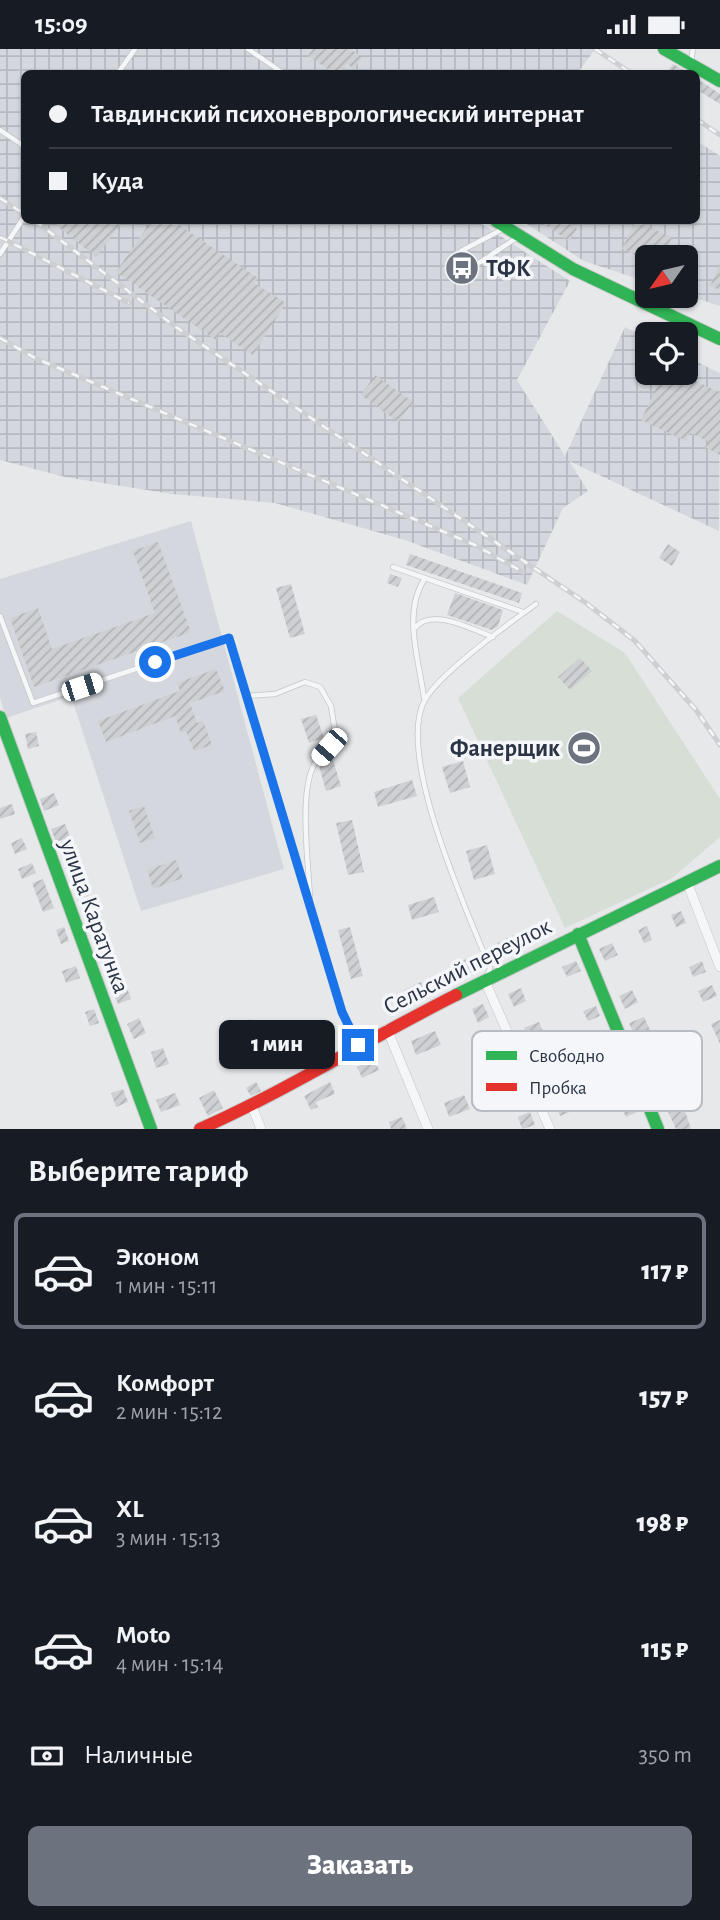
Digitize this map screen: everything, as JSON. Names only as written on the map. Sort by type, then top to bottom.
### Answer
[{"type":"street","points":[[663,49],[720,81]]},
{"type":"street","points":[[502,224],[573,269],[720,339]]},
{"type":"street","name":"улица Каратунка","points":[[0,717],[150,1129]]},
{"type":"street","name":"Сельский переулок","points":[[200,1129],[252,1106],[387,1029],[720,866]]},
{"type":"street","points":[[687,882],[720,968]]},
{"type":"street","points":[[578,934],[618,1031]]},
{"type":"street","points":[[485,981],[507,1031]]},
{"type":"street","points":[[387,1029],[428,1129]]},
{"type":"street","points":[[252,1106],[261,1129]]},
{"type":"street","points":[[542,1111],[550,1129]]},
{"type":"street","points":[[651,1111],[658,1129]]},
{"type":"lane","points":[[120,70],[135,49]]},
{"type":"lane","points":[[248,49],[279,70]]},
{"type":"lane","points":[[691,65],[693,49]]},
{"type":"lane","points":[[0,129],[21,144]]},
{"type":"lane","points":[[0,254],[21,222]]},
{"type":"lane","points":[[502,224],[461,251],[459,259],[462,268],[476,265],[490,253],[522,236]]},
{"type":"lane","points":[[393,567],[524,613]]},
{"type":"lane","points":[[425,578],[413,602],[414,629],[425,699]]},
{"type":"lane","points":[[485,981],[490,968],[441,846],[417,749],[417,721],[425,699],[438,683],[536,604]]},
{"type":"lane","points":[[0,616],[33,703],[229,638],[342,1012],[358,1045]]},
{"type":"lane","points":[[414,629],[431,618],[443,619],[494,637]]},
{"type":"lane","points":[[247,696],[275,694],[305,682],[320,687],[331,706],[336,737],[314,765],[303,827],[309,862],[310,904]]},
{"type":"shaded area","points":[[0,49],[595,49],[580,70],[21,70],[21,224],[482,224],[570,281],[517,380],[565,456],[625,327],[635,332],[635,385],[698,385],[698,363],[720,373],[719,531],[569,461],[588,491],[563,508],[527,585],[405,540],[275,503],[172,494],[65,477],[0,460]]},
{"type":"shaded area","points":[[700,143],[720,156],[720,306],[698,299],[698,245],[635,245],[635,278],[584,261],[527,224],[700,224]]},
{"type":"shaded area","points":[[191,521],[284,869],[141,911],[71,696],[6,718],[0,697],[0,579]]},
{"type":"shaded area","name":"Фанерщик","points":[[557,611],[625,653],[720,799],[720,837],[672,878],[565,928],[458,698]]},
{"type":"building","points":[[313,49],[350,49],[362,57],[354,69],[347,64],[343,70],[329,70],[308,56]]},
{"type":"building","points":[[673,64],[684,70],[669,70]]},
{"type":"building","points":[[700,81],[720,94],[720,104],[700,92]]},
{"type":"building","points":[[57,224],[121,224],[96,257]]},
{"type":"building","points":[[149,224],[177,224],[258,278],[254,283],[286,303],[253,355],[220,333],[216,340],[116,272]]},
{"type":"building","points":[[544,224],[570,224],[577,229],[569,241]]},
{"type":"building","points":[[634,224],[642,224],[672,237],[668,245],[635,245],[635,255],[622,249]]},
{"type":"building","points":[[720,264],[720,290],[710,286]]},
{"type":"building","points":[[375,375],[413,402],[398,422],[361,395]]},
{"type":"building","points":[[698,382],[720,393],[720,455],[705,447],[708,441],[690,433],[686,441],[641,420],[657,385],[698,385]]},
{"type":"building","points":[[158,542],[191,632],[34,687],[10,618],[38,608],[52,649],[155,613],[133,551]]},
{"type":"building","points":[[668,544],[680,552],[672,566],[659,558]]},
{"type":"building","points":[[410,554],[522,593],[519,603],[406,565]]},
{"type":"building","points":[[390,574],[402,578],[398,587],[387,583]]},
{"type":"building","points":[[291,584],[305,634],[290,638],[276,588]]},
{"type":"building","points":[[455,593],[503,610],[498,626],[492,630],[447,615]]},
{"type":"building","points":[[580,658],[592,671],[570,690],[558,677]]},
{"type":"building","points":[[216,669],[225,691],[190,703],[197,723],[203,721],[212,745],[194,751],[186,731],[181,733],[175,716],[106,742],[98,721],[180,691],[177,683]]},
{"type":"building","points":[[316,715],[324,738],[309,743],[301,719]]},
{"type":"building","points":[[36,732],[39,746],[28,749],[25,734]]},
{"type":"building","points":[[333,760],[341,786],[326,791],[319,766]]},
{"type":"building","points":[[463,761],[470,787],[450,793],[442,767]]},
{"type":"building","points":[[412,780],[417,796],[378,807],[374,792]]},
{"type":"building","points":[[54,793],[59,805],[44,811],[40,799]]},
{"type":"building","points":[[12,804],[15,814],[0,819],[0,808]]},
{"type":"building","points":[[144,806],[155,838],[140,843],[129,811]]},
{"type":"building","points":[[352,820],[364,872],[348,875],[336,823]]},
{"type":"building","points":[[65,824],[70,837],[56,842],[51,829]]},
{"type":"building","points":[[22,838],[27,849],[15,854],[11,843]]},
{"type":"building","points":[[487,845],[495,874],[474,880],[466,851]]},
{"type":"building","points":[[76,853],[79,863],[66,868],[63,858]]},
{"type":"building","points":[[176,860],[183,878],[153,889],[147,870]]},
{"type":"building","points":[[32,863],[36,873],[22,879],[18,869]]},
{"type":"building","points":[[43,879],[54,908],[43,912],[32,883]]},
{"type":"building","points":[[84,879],[89,895],[79,898],[74,883]]},
{"type":"building","points":[[434,897],[439,912],[412,920],[408,905]]},
{"type":"building","points":[[99,909],[103,921],[89,926],[85,914]]},
{"type":"building","points":[[681,911],[686,923],[676,927],[671,915]]},
{"type":"building","points":[[647,926],[652,940],[644,943],[638,930]]},
{"type":"building","points":[[64,927],[69,941],[61,944],[56,930]]},
{"type":"building","points":[[350,927],[363,976],[351,979],[338,930]]},
{"type":"building","points":[[516,934],[522,948],[504,957],[497,943]]},
{"type":"building","points":[[612,943],[618,955],[605,961],[599,949]]},
{"type":"building","points":[[114,953],[118,963],[104,968],[100,958]]},
{"type":"building","points":[[466,959],[473,972],[456,981],[449,968]]},
{"type":"building","points":[[576,961],[581,971],[567,977],[562,967]]},
{"type":"building","points":[[702,961],[706,972],[693,977],[689,967]]},
{"type":"building","points":[[76,966],[80,978],[66,983],[62,971]]},
{"type":"building","points":[[125,982],[131,999],[118,1004],[112,988]]},
{"type":"building","points":[[421,982],[427,995],[410,1003],[404,990]]},
{"type":"building","points":[[712,985],[717,996],[703,1002],[698,991]]},
{"type":"building","points":[[521,988],[526,1001],[514,1007],[508,994]]},
{"type":"building","points":[[632,990],[638,1002],[625,1009],[619,996]]},
{"type":"building","points":[[483,1004],[489,1017],[478,1023],[472,1009]]},
{"type":"building","points":[[596,1006],[600,1016],[588,1021],[583,1011]]},
{"type":"building","points":[[94,1009],[99,1023],[90,1026],[85,1012]]},
{"type":"building","points":[[644,1017],[650,1030],[632,1031],[629,1023]]},
{"type":"building","points":[[139,1018],[146,1033],[134,1039],[127,1024]]},
{"type":"building","points":[[251,1019],[257,1033],[247,1037],[241,1023]]},
{"type":"building","points":[[720,1020],[720,1044],[711,1024]]},
{"type":"building","points":[[539,1022],[543,1031],[525,1031],[524,1028]]},
{"type":"building","points":[[435,1031],[441,1045],[416,1055],[411,1041]]},
{"type":"building","points":[[163,1048],[169,1064],[156,1068],[151,1052]]},
{"type":"building","points":[[374,1060],[379,1070],[362,1078],[357,1067]]},
{"type":"building","points":[[256,1082],[261,1091],[251,1096],[246,1088]]},
{"type":"building","points":[[330,1082],[335,1094],[316,1102],[318,1107],[311,1110],[304,1096]]},
{"type":"building","points":[[123,1089],[128,1102],[116,1107],[111,1093]]},
{"type":"building","points":[[214,1090],[223,1108],[208,1116],[199,1098]]},
{"type":"building","points":[[175,1093],[180,1105],[161,1112],[156,1100]]},
{"type":"building","points":[[464,1095],[470,1109],[449,1117],[444,1103]]},
{"type":"building","points":[[558,1111],[572,1111],[560,1116]]},
{"type":"building","points":[[623,1111],[639,1111],[626,1117]]},
{"type":"building","points":[[668,1111],[685,1111],[691,1129],[676,1129]]},
{"type":"building","points":[[530,1112],[535,1125],[522,1129],[518,1117]]},
{"type":"building","points":[[402,1117],[407,1129],[391,1129],[389,1122]]},
{"type":"railway","points":[[595,49],[626,70]]},
{"type":"railway","points":[[700,122],[720,135]]},
{"type":"railway","points":[[0,198],[21,212]]},
{"type":"railway","points":[[39,224],[176,327],[586,603],[635,641],[696,710],[720,745]]},
{"type":"railway","points":[[0,237],[129,303]]},
{"type":"railway","points":[[0,338],[35,358],[475,545],[523,572]]},
{"type":"traffic: fast","points":[[664,49],[720,81]]},
{"type":"traffic: fast","points":[[501,224],[573,269],[720,339]]},
{"type":"traffic: fast","points":[[0,717],[151,1129]]},
{"type":"traffic: fast","points":[[456,995],[720,866]]},
{"type":"traffic: fast","points":[[578,934],[618,1031]]},
{"type":"traffic: fast","points":[[651,1111],[658,1129]]},
{"type":"traffic: jam","points":[[200,1129],[265,1098],[456,995]]},
{"type":"place","name":"ТФК","points":[[462,268]]},
{"type":"place","name":"Фанерщик","points":[[584,748]]},
{"type":"route","points":[[155,662],[229,638],[342,1012],[358,1045]]}]
